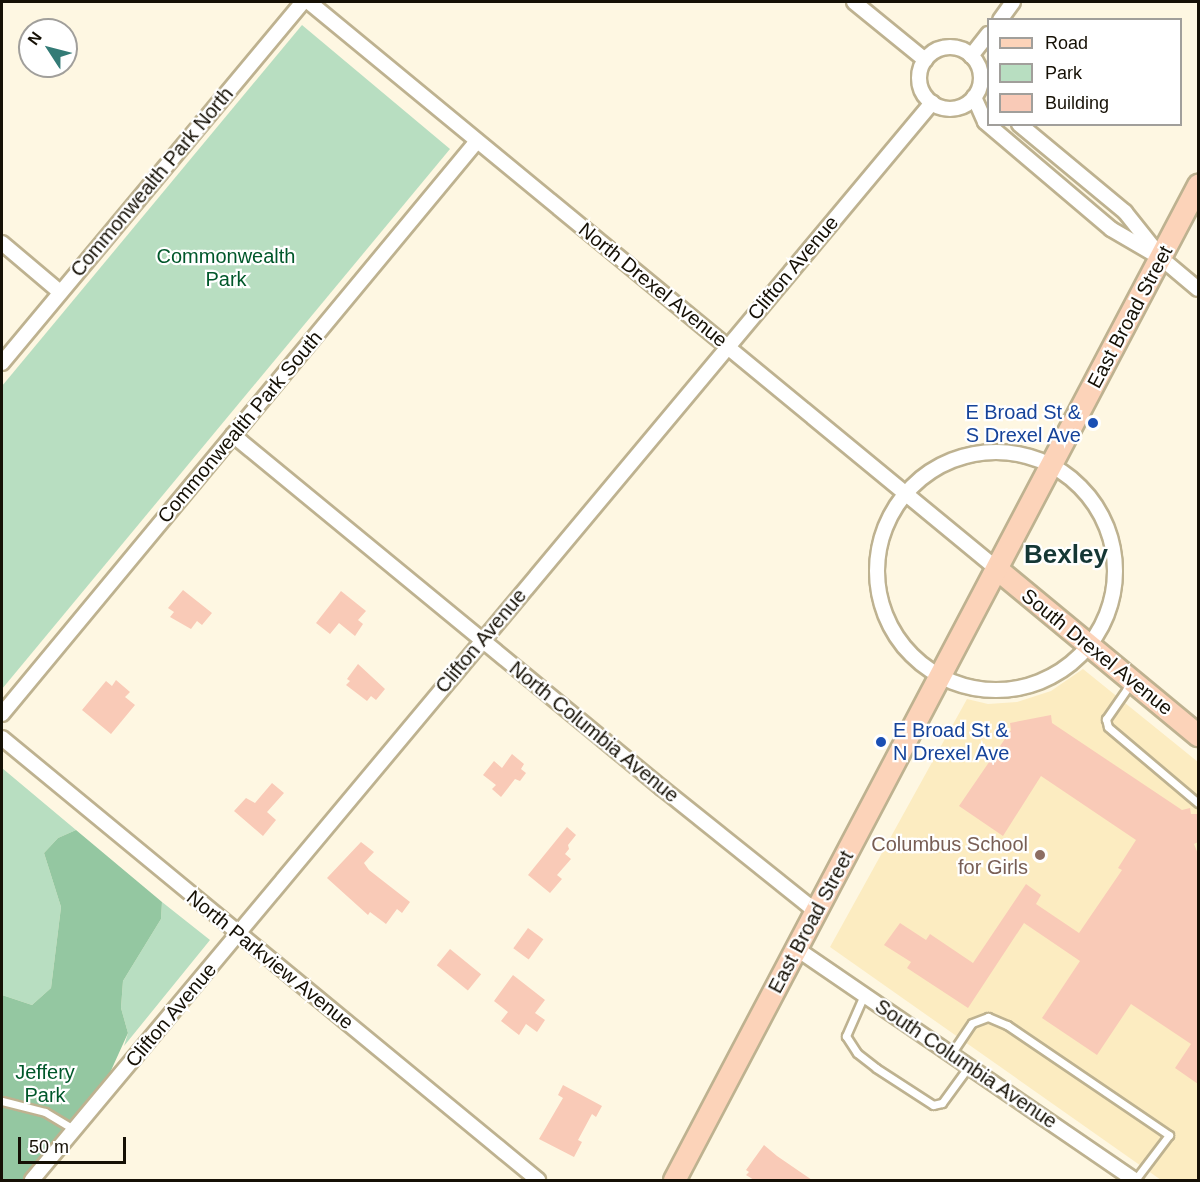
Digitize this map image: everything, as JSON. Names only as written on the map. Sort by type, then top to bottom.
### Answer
[{"type":"main road","name":"East Broad Street","points":[[674,1180],[1198,185]]},
{"type":"main road","name":"South Drexel Avenue","points":[[996,569],[1198,735]]},
{"type":"street","name":"Commonwealth Park North","points":[[2,363],[303,2]]},
{"type":"street","name":"North Drexel Avenue","points":[[309,2],[996,569]]},
{"type":"street","points":[[854,2],[925,60]]},
{"type":"street","points":[[1001,18],[1012,2]]},
{"type":"street","points":[[972,56],[987,35]]},
{"type":"street","points":[[952,47],[972,56],[980,75],[980,85],[974,97],[960,107],[950,109],[932,103],[925,96],[919,78],[925,60],[942,48],[952,47]]},
{"type":"street","points":[[974,97],[987,103]]},
{"type":"street","points":[[974,97],[987,123]]},
{"type":"street","name":"Clifton Avenue","points":[[32,1180],[932,103]]},
{"type":"street","points":[[990,126],[1111,229],[1161,258],[1198,289]]},
{"type":"street","points":[[1021,126],[1125,212],[1161,258]]},
{"type":"street","name":"Commonwealth Park South","points":[[2,714],[477,141]]},
{"type":"street","points":[[2,243],[60,292]]},
{"type":"street","name":"North Columbia Avenue","points":[[233,435],[817,912]]},
{"type":"street","points":[[1013,453],[1031,456],[1052,465],[1071,478],[1090,496],[1102,515],[1115,560],[1110,602],[1102,624],[1089,645],[1058,672],[1040,682],[1020,688],[980,689],[940,676],[918,661],[899,642],[886,619],[878,593],[876,567],[880,540],[890,515],[921,477],[939,466],[973,454],[1013,453]]},
{"type":"street","name":"North Parkview Avenue","points":[[2,738],[538,1180]]},
{"type":"street","name":"South Columbia Avenue","points":[[797,949],[1134,1180]]},
{"type":"lane","points":[[1133,681],[1106,718],[1108,727],[1198,803]]},
{"type":"lane","points":[[864,995],[846,1036],[857,1053],[876,1068],[933,1105],[942,1104],[969,1066]]},
{"type":"lane","points":[[951,1054],[972,1023],[988,1017],[1007,1025],[1169,1135],[1134,1180]]},
{"type":"lane","points":[[2,1101],[45,1112],[75,1130]]},
{"type":"shaded area","name":"Columbus School for Girls","points":[[1083,669],[1198,762],[1198,1180],[1161,1180],[830,947],[967,699],[988,704],[1017,702],[1051,691]]},
{"type":"green space","name":"Commonwealth Park","points":[[302,25],[450,149],[2,689],[2,386]]},
{"type":"green space","points":[[2,768],[76,830],[58,838],[44,853],[61,907],[51,988],[32,1005],[2,995]]},
{"type":"green space","name":"Jeffery Park","points":[[76,830],[162,902],[161,919],[123,981],[121,1008],[128,1033],[109,1075],[22,1180],[2,1180],[2,995],[32,1005],[51,988],[61,907],[44,853],[58,838]]},
{"type":"green space","points":[[162,902],[210,940],[124,1046],[128,1033],[121,1008],[123,981],[161,919]]},
{"type":"building","points":[[183,590],[212,613],[202,625],[197,621],[191,629],[170,617],[174,612],[168,608]]},
{"type":"building","points":[[341,591],[366,611],[358,620],[363,624],[355,636],[339,623],[330,634],[316,623]]},
{"type":"building","points":[[358,664],[385,689],[376,700],[371,696],[367,701],[346,685],[350,681],[347,679]]},
{"type":"building","points":[[116,680],[130,692],[125,697],[135,705],[111,734],[82,710],[106,681],[112,686]]},
{"type":"building","points":[[1051,715],[1052,723],[1182,810],[1190,808],[1191,814],[1197,814],[1198,842],[1194,844],[1198,854],[1198,1084],[1175,1068],[1191,1044],[1131,1004],[1097,1055],[1042,1018],[1080,961],[1024,923],[968,1008],[907,968],[911,962],[884,945],[900,923],[926,940],[930,934],[973,963],[1026,884],[1041,895],[1036,904],[1079,933],[1122,870],[1118,868],[1136,840],[1041,776],[1003,836],[959,806],[1011,730],[1010,723]]},
{"type":"building","points":[[512,754],[524,764],[521,769],[526,773],[520,781],[515,779],[501,797],[492,789],[496,785],[483,775],[494,761],[502,768]]},
{"type":"building","points":[[272,783],[284,793],[267,812],[276,820],[263,836],[234,811],[246,798],[255,803]]},
{"type":"building","points":[[567,827],[576,835],[568,845],[569,849],[565,854],[571,859],[557,875],[562,879],[550,893],[528,875]]},
{"type":"building","points":[[361,842],[374,852],[364,863],[369,870],[410,902],[402,913],[397,909],[386,924],[370,912],[368,915],[327,878]]},
{"type":"building","points":[[528,928],[543,939],[529,959],[513,948]]},
{"type":"building","points":[[450,949],[481,974],[468,990],[437,965]]},
{"type":"building","points":[[513,975],[545,1000],[535,1013],[545,1020],[537,1032],[526,1024],[519,1035],[501,1021],[508,1012],[494,1001]]},
{"type":"building","points":[[563,1085],[602,1106],[596,1117],[592,1114],[578,1140],[582,1142],[574,1157],[539,1139],[563,1098],[558,1095]]},
{"type":"building","points":[[764,1145],[812,1180],[754,1180],[746,1175],[749,1172],[746,1170]]},
{"type":"place","name":"E Broad St & S Drexel Ave","points":[[1093,423]]},
{"type":"place","name":"E Broad St & N Drexel Ave","points":[[881,742]]},
{"type":"place","name":"Columbus School for Girls","points":[[1040,855]]},
{"type":"district","name":"Bexley","points":[[1066,555]]}]
